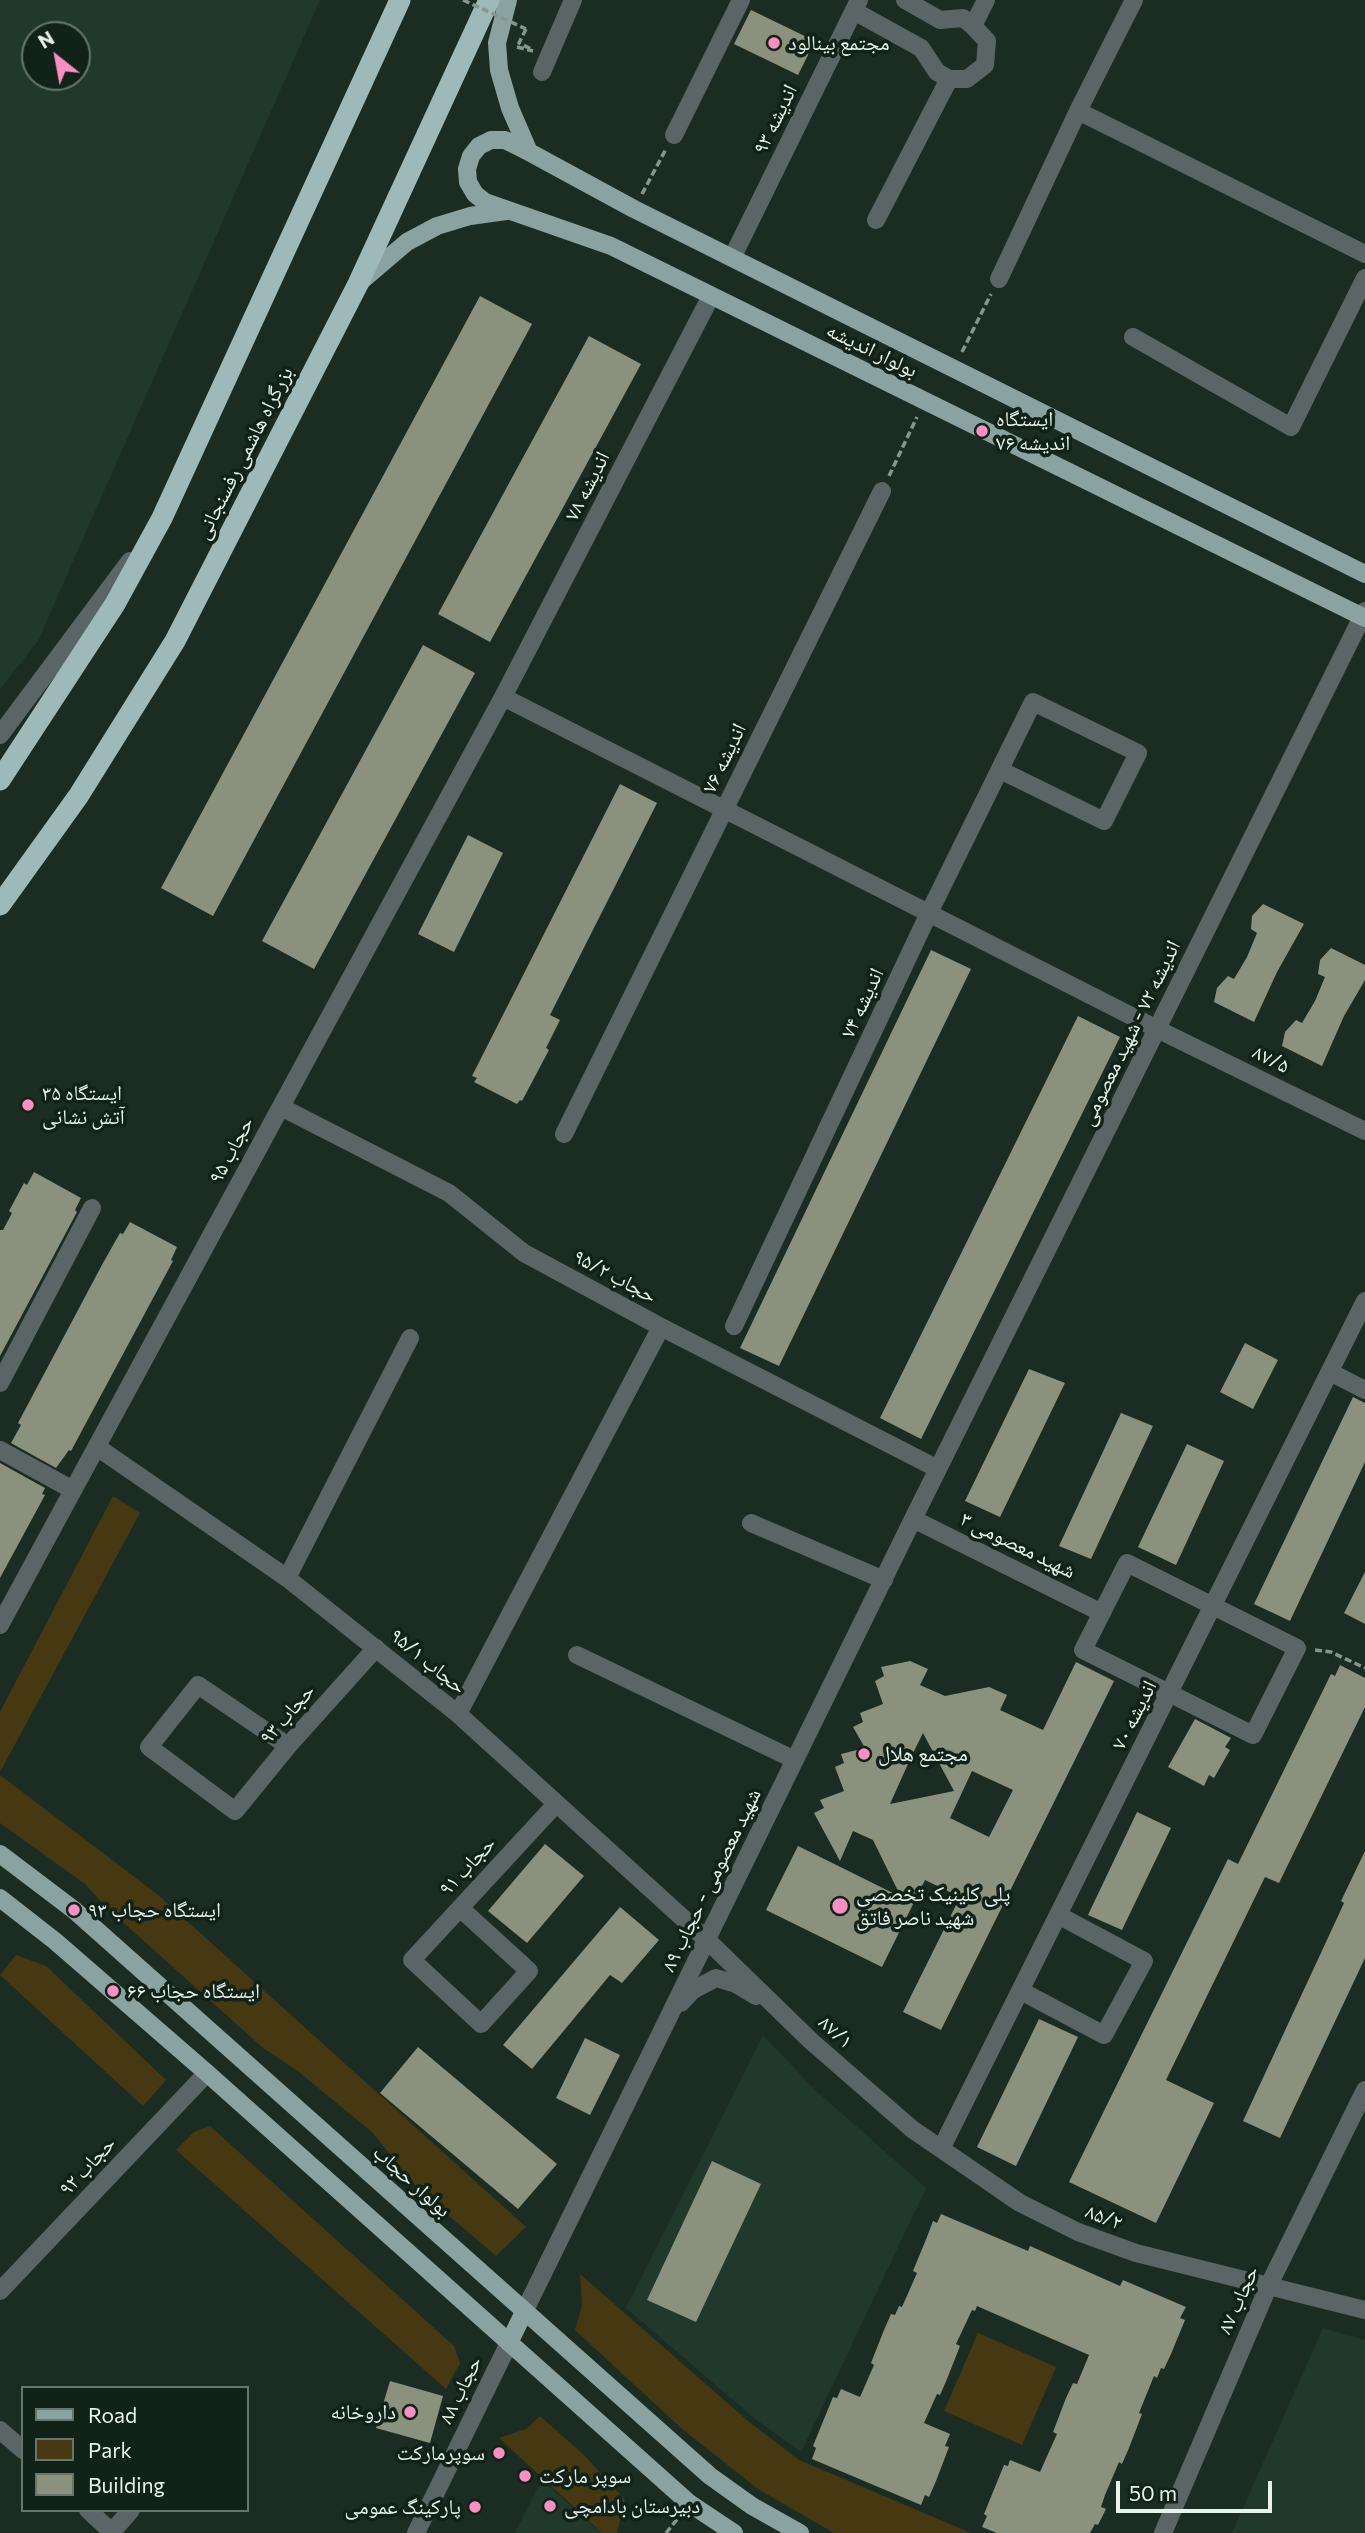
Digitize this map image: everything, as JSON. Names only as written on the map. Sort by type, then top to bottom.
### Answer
[{"type":"highway","name":"بزرگراه هاشمی رفسنجانی","points":[[0,780],[116,604],[162,519],[400,0]]},
{"type":"highway","name":"بزرگراه هاشمی رفسنجانی","points":[[0,905],[79,794],[175,641],[358,284],[488,0]]},
{"type":"main road","points":[[508,0],[497,43],[499,70],[510,108],[529,152]]},
{"type":"main road","name":"بولوار اندیشه","points":[[1364,615],[611,246],[485,202],[475,194],[468,182],[467,169],[471,156],[480,146],[491,140],[505,140],[634,209],[1365,574]]},
{"type":"main road","name":"بولوار اندیشه","points":[[358,284],[407,242],[436,226],[470,216],[509,211]]},
{"type":"main road","name":"بولوار حجاب","points":[[0,1854],[84,1919],[710,2476],[752,2506],[800,2533]]},
{"type":"main road","points":[[0,1898],[55,1941],[207,2073],[689,2503],[734,2533]]},
{"type":"main road","points":[[509,2343],[524,2312]]},
{"type":"street","points":[[542,72],[573,0]]},
{"type":"street","points":[[674,135],[741,0]]},
{"type":"street","points":[[856,6],[921,48],[937,72],[949,79],[967,79],[985,65],[988,41],[973,26],[963,18],[940,20],[905,0]]},
{"type":"street","points":[[973,26],[986,0]]},
{"type":"street","points":[[999,279],[1134,0]]},
{"type":"street","name":"اندیشه ۹۳","points":[[732,258],[856,6]]},
{"type":"street","points":[[876,220],[949,79]]},
{"type":"street","points":[[1078,111],[1365,254]]},
{"type":"street","points":[[1133,337],[1291,427],[1365,278]]},
{"type":"street","name":"اندیشه ۷۸","points":[[503,697],[711,296]]},
{"type":"street","name":"اندیشه ۷۶","points":[[564,1134],[882,491]]},
{"type":"street","points":[[0,735],[162,519]]},
{"type":"street","name":"اندیشه ۷۲ - شهید معصومی","points":[[938,1469],[1364,615]]},
{"type":"street","name":"۸۷/۵","points":[[503,697],[1157,1029],[1365,1131]]},
{"type":"street","name":"حجاب ۹۵","points":[[0,1625],[503,697]]},
{"type":"street","name":"اندیشه ۷۴","points":[[734,1326],[929,913],[1033,702],[1138,753],[1104,821],[1000,770]]},
{"type":"street","name":"حجاب ۹۵/۲","points":[[281,1107],[449,1193],[524,1253],[661,1327],[938,1469]]},
{"type":"street","points":[[0,1383],[92,1208]]},
{"type":"street","name":"اندیشه ۷۰","points":[[941,2149],[1365,1301]]},
{"type":"street","points":[[458,1714],[661,1327]]},
{"type":"street","points":[[287,1578],[410,1338]]},
{"type":"street","points":[[1330,1372],[1365,1390]]},
{"type":"street","name":"حجاب ۹۵/۱","points":[[97,1447],[287,1578],[458,1714],[707,1940]]},
{"type":"street","points":[[0,1450],[73,1490]]},
{"type":"street","name":"شهید معصومی - حجاب ۸۹","points":[[524,2312],[938,1469]]},
{"type":"street","name":"شهید معصومی ۳","points":[[914,1519],[1102,1613]]},
{"type":"street","points":[[751,1523],[884,1580]]},
{"type":"street","points":[[1127,1563],[1214,1606],[1297,1648],[1253,1735],[1083,1650],[1127,1563]]},
{"type":"street","name":"حجاب ۹۳","points":[[288,1746],[198,1685],[149,1747],[234,1811],[376,1648]]},
{"type":"street","points":[[577,1655],[795,1760]]},
{"type":"street","name":"حجاب ۹۱","points":[[460,1908],[529,1971],[481,2024],[412,1960],[460,1908],[556,1804]]},
{"type":"street","points":[[1021,1991],[1104,2035],[1144,1961],[1058,1915]]},
{"type":"street","name":"۸۷/۱","points":[[707,1940],[811,2041],[912,2129],[941,2149]]},
{"type":"street","points":[[669,2016],[693,1990],[716,1979],[736,1984],[776,2007]]},
{"type":"street","name":"حجاب ۹۲","points":[[0,2291],[207,2073]]},
{"type":"street","name":"حجاب ۸۷","points":[[1163,2533],[1269,2284],[1365,2090]]},
{"type":"street","name":"۸۵/۲","points":[[941,2149],[1020,2203],[1078,2232],[1136,2253],[1365,2310]]},
{"type":"street","name":"حجاب ۸۸","points":[[416,2533],[509,2343]]},
{"type":"street","points":[[0,2430],[21,2448]]},
{"type":"street","points":[[90,2512],[112,2533],[129,2512]]},
{"type":"path","points":[[463,0],[526,29],[519,43],[536,52],[497,43]]},
{"type":"path","points":[[634,209],[674,135]]},
{"type":"path","points":[[953,369],[999,279]]},
{"type":"path","points":[[882,491],[924,401]]},
{"type":"path","points":[[1297,1648],[1331,1652],[1365,1668]]},
{"type":"shaded area","points":[[0,0],[320,0],[38,641],[0,689]]},
{"type":"shaded area","points":[[763,2035],[813,2088],[926,2188],[801,2452],[754,2418],[626,2308]]},
{"type":"shaded area","points":[[1323,2328],[1365,2340],[1365,2533],[1232,2533]]},
{"type":"shaded area","name":"دبیرستان بادامچی","points":[[542,2480],[601,2533],[515,2533]]},
{"type":"green space","points":[[113,1496],[140,1513],[0,1772],[0,1712]]},
{"type":"green space","points":[[0,1775],[157,1894],[526,2227],[496,2256],[418,2189],[373,2133],[299,2072],[262,2047],[106,1907],[85,1884],[0,1823]]},
{"type":"green space","points":[[16,1955],[46,1966],[166,2080],[143,2106],[0,1975]]},
{"type":"green space","points":[[210,2126],[454,2346],[460,2363],[446,2389],[176,2150],[194,2132]]},
{"type":"green space","points":[[580,2274],[748,2421],[799,2460],[971,2533],[834,2533],[758,2489],[681,2428],[575,2330],[582,2305]]},
{"type":"green space","points":[[978,2333],[1056,2367],[1022,2445],[944,2411]]},
{"type":"green space","points":[[540,2416],[584,2455],[625,2500],[617,2533],[602,2533],[499,2438],[526,2429]]},
{"type":"building","name":"مجتمع بینالود","points":[[751,10],[815,41],[798,75],[734,44]]},
{"type":"building","points":[[480,296],[532,324],[213,916],[161,888]]},
{"type":"building","points":[[589,336],[641,364],[490,642],[438,614]]},
{"type":"building","points":[[423,645],[475,673],[314,969],[262,941]]},
{"type":"building","points":[[620,784],[657,803],[550,1015],[560,1020],[546,1048],[549,1050],[522,1101],[517,1104],[474,1082],[477,1078],[472,1076]]},
{"type":"building","points":[[468,835],[503,853],[454,952],[418,934]]},
{"type":"building","points":[[1263,904],[1304,924],[1277,972],[1254,1022],[1214,1002],[1217,988],[1228,976],[1234,979],[1247,957],[1257,933],[1251,929],[1252,916]]},
{"type":"building","points":[[1331,948],[1365,965],[1365,980],[1344,1016],[1322,1066],[1282,1046],[1285,1032],[1296,1020],[1302,1023],[1315,1001],[1325,977],[1318,974],[1320,960]]},
{"type":"building","points":[[931,950],[971,969],[779,1366],[740,1348]]},
{"type":"building","points":[[1078,1016],[1120,1037],[921,1439],[880,1418]]},
{"type":"building","points":[[34,1172],[81,1198],[75,1210],[77,1212],[0,1356],[0,1230],[3,1230],[12,1213],[9,1211],[24,1183],[27,1185]]},
{"type":"building","points":[[130,1222],[177,1247],[171,1260],[173,1261],[71,1451],[69,1450],[56,1468],[11,1443],[21,1425],[18,1423],[103,1263],[120,1233],[123,1234]]},
{"type":"building","points":[[1245,1343],[1278,1360],[1253,1409],[1220,1392]]},
{"type":"building","points":[[1029,1369],[1065,1383],[1000,1517],[965,1501]]},
{"type":"building","points":[[1353,1397],[1365,1403],[1365,1462],[1290,1621],[1254,1604]]},
{"type":"building","points":[[1121,1413],[1153,1426],[1091,1559],[1059,1546]]},
{"type":"building","points":[[1187,1444],[1224,1461],[1176,1565],[1138,1547]]},
{"type":"building","points":[[0,1463],[45,1488],[42,1494],[45,1495],[0,1578]]},
{"type":"building","points":[[1365,1572],[1365,1624],[1344,1613]]},
{"type":"building","points":[[910,1661],[928,1669],[920,1685],[945,1696],[989,1687],[1007,1695],[1000,1710],[1043,1730],[1076,1662],[1114,1681],[941,2030],[903,2012],[960,1897],[925,1880],[882,1967],[766,1910],[798,1846],[901,1897],[873,1840],[853,1831],[840,1861],[814,1813],[824,1808],[820,1800],[844,1791],[835,1767],[844,1763],[841,1754],[865,1748],[853,1727],[863,1722],[860,1713],[883,1704],[875,1681],[884,1676],[881,1667]],"holes":[[[923,1733],[954,1791],[890,1804],[912,1755]],[[972,1771],[1013,1790],[989,1837],[950,1818]]]},
{"type":"building","points":[[1340,1665],[1365,1678],[1365,1707],[1279,1883],[1265,1877],[1166,2080],[1214,2103],[1156,2223],[1069,2182],[1228,1859],[1238,1864],[1331,1674],[1335,1676]]},
{"type":"building","points":[[1195,1719],[1231,1738],[1225,1747],[1230,1750],[1214,1778],[1209,1775],[1204,1786],[1168,1767]]},
{"type":"building","points":[[1137,1812],[1171,1828],[1122,1930],[1088,1915]]},
{"type":"building","points":[[545,1844],[584,1876],[527,1943],[488,1911]]},
{"type":"building","points":[[1365,1851],[1365,1958],[1280,2138],[1243,2121],[1344,1903],[1341,1901]]},
{"type":"building","points":[[620,1907],[659,1940],[622,1983],[610,1975],[532,2069],[503,2045]]},
{"type":"building","points":[[1039,2019],[1078,2037],[1016,2166],[977,2147]]},
{"type":"building","points":[[585,2038],[620,2055],[590,2115],[556,2098]]},
{"type":"building","points":[[418,2047],[557,2164],[518,2209],[380,2093]]},
{"type":"building","points":[[712,2161],[761,2184],[696,2322],[647,2300]]},
{"type":"building","points":[[941,2214],[1028,2251],[1030,2246],[1120,2286],[1123,2280],[1186,2307],[1180,2318],[1185,2320],[1171,2354],[1164,2369],[1161,2368],[1157,2378],[1154,2376],[1129,2448],[1122,2464],[1119,2462],[1105,2495],[1101,2507],[1106,2509],[1098,2525],[1095,2524],[1090,2533],[997,2533],[982,2527],[987,2516],[984,2514],[1004,2465],[1008,2466],[1010,2460],[1040,2472],[1057,2434],[1053,2432],[1066,2398],[1073,2383],[1077,2384],[1089,2355],[977,2306],[975,2311],[972,2310],[956,2344],[960,2346],[947,2379],[924,2423],[950,2434],[945,2446],[949,2447],[936,2481],[929,2497],[925,2495],[921,2505],[812,2459],[816,2448],[813,2446],[833,2397],[837,2398],[841,2389],[860,2397],[891,2314],[895,2315],[899,2306],[902,2307],[917,2273],[913,2271],[933,2221],[937,2223]]},
{"type":"building","name":"داروخانه","points":[[390,2381],[443,2396],[430,2443],[376,2428]]},
{"type":"place","name":"مجتمع بینالود","points":[[774,43]]},
{"type":"place","name":"ایستگاه اندیشه ۷۶","points":[[982,431]]},
{"type":"place","name":"ایستگاه ۳۵ آتش نشانی","points":[[28,1105]]},
{"type":"place","name":"مجتمع هلال","points":[[864,1754]]},
{"type":"place","name":"پلی کلینیک تخصصی شهید ناصر فاتق","points":[[840,1906]]},
{"type":"place","name":"ایستگاه حجاب ۹۳","points":[[74,1910]]},
{"type":"place","name":"ایستگاه حجاب ۶۶","points":[[113,1991]]},
{"type":"place","name":"داروخانه","points":[[410,2412]]},
{"type":"place","name":"سوپرمارکت","points":[[499,2453]]},
{"type":"place","name":"سوپر مارکت","points":[[525,2476]]},
{"type":"place","name":"دبیرستان بادامچی","points":[[550,2506]]},
{"type":"place","name":"پارکینگ عمومی","points":[[475,2507]]}]
